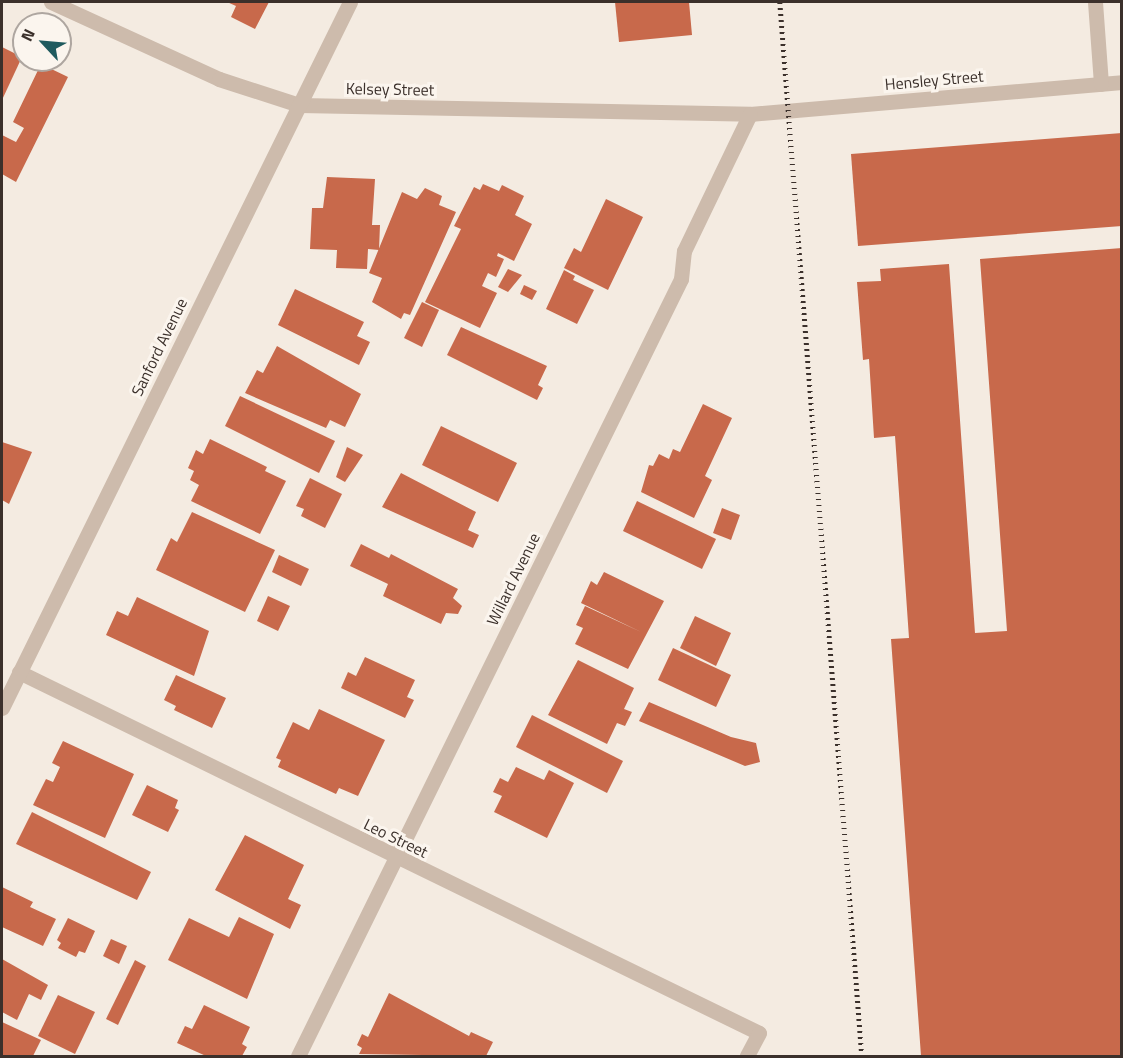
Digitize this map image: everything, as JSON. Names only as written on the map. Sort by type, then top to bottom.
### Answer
[{"type":"street","name":"Kelsey Street","points":[[51,2],[219,79],[299,105],[750,114]]},
{"type":"street","name":"Sanford Avenue","points":[[2,708],[350,2]]},
{"type":"street","points":[[1095,2],[1101,84]]},
{"type":"street","name":"Hensley Street","points":[[750,114],[1122,82]]},
{"type":"street","name":"Willard Avenue","points":[[298,1056],[681,279],[684,251],[750,114]]},
{"type":"street","name":"Leo Street","points":[[19,672],[396,859],[759,1033],[747,1056]]},
{"type":"building","points":[[227,2],[269,2],[255,29],[231,17],[236,6]]},
{"type":"building","points":[[615,2],[689,2],[692,35],[619,42]]},
{"type":"building","points":[[2,47],[12,52],[12,72],[15,72],[2,100]]},
{"type":"building","points":[[37,72],[58,72],[68,77],[16,182],[2,174],[2,135],[16,142],[24,128],[13,122]]},
{"type":"building","points":[[1122,133],[1122,226],[858,246],[851,154]]},
{"type":"building","points":[[327,177],[375,179],[372,225],[380,225],[379,250],[368,249],[367,269],[336,268],[337,250],[310,249],[312,208],[323,208]]},
{"type":"building","points":[[483,184],[499,191],[502,185],[524,196],[515,215],[532,224],[514,261],[498,253],[497,256],[504,259],[496,277],[488,273],[482,286],[497,293],[480,328],[425,302],[461,229],[454,226],[474,187],[480,190]]},
{"type":"building","points":[[425,188],[442,196],[439,205],[456,212],[410,315],[404,313],[401,319],[372,302],[382,278],[369,273],[402,192],[417,199]]},
{"type":"building","points":[[606,199],[643,217],[608,290],[564,268],[574,248],[581,252]]},
{"type":"building","points":[[1122,248],[1122,1056],[921,1056],[891,639],[909,638],[895,436],[874,438],[869,359],[863,360],[857,282],[881,281],[880,269],[949,264],[975,633],[1007,631],[980,259]]},
{"type":"building","points":[[508,269],[522,275],[508,292],[498,287]]},
{"type":"building","points":[[564,270],[575,276],[573,280],[594,290],[577,324],[546,309]]},
{"type":"building","points":[[524,285],[537,291],[532,300],[520,294]]},
{"type":"building","points":[[295,289],[364,322],[357,336],[370,342],[359,365],[278,325]]},
{"type":"building","points":[[422,302],[439,310],[422,347],[404,338]]},
{"type":"building","points":[[461,327],[547,366],[538,385],[543,388],[537,400],[447,355]]},
{"type":"building","points":[[277,346],[361,394],[345,427],[330,420],[326,428],[245,393],[257,370],[263,373]]},
{"type":"building","points":[[240,396],[335,441],[319,473],[225,426]]},
{"type":"building","points":[[703,404],[732,418],[705,476],[712,480],[694,518],[641,492],[649,465],[653,466],[659,454],[669,459],[673,449],[680,452]]},
{"type":"building","points":[[441,426],[517,463],[498,502],[422,465]]},
{"type":"building","points":[[210,439],[267,467],[265,471],[286,481],[260,534],[191,501],[199,485],[190,480],[194,471],[188,468],[196,450],[203,454]]},
{"type":"building","points":[[2,442],[32,452],[9,504],[2,500]]},
{"type":"building","points":[[347,447],[363,455],[345,482],[336,477]]},
{"type":"building","points":[[401,473],[476,512],[468,530],[479,535],[473,548],[382,507]]},
{"type":"building","points":[[310,478],[342,494],[325,528],[301,516],[304,509],[296,506]]},
{"type":"building","points":[[637,501],[716,539],[702,569],[623,531]]},
{"type":"building","points":[[722,508],[740,515],[731,540],[713,533]]},
{"type":"building","points":[[192,512],[275,550],[245,612],[156,570],[171,538],[177,542]]},
{"type":"building","points":[[361,544],[389,558],[391,554],[458,589],[453,598],[462,606],[458,614],[446,613],[441,624],[383,596],[388,584],[350,566]]},
{"type":"building","points":[[279,555],[309,569],[301,586],[272,572]]},
{"type":"building","points":[[604,572],[664,601],[628,669],[575,644],[583,628],[576,625],[585,606],[641,632],[581,603],[591,581],[597,585]]},
{"type":"building","points":[[268,596],[290,606],[278,631],[257,621]]},
{"type":"building","points":[[137,597],[209,631],[194,676],[106,635],[117,611],[128,616]]},
{"type":"building","points":[[695,616],[731,633],[716,666],[680,648]]},
{"type":"building","points":[[673,648],[731,675],[716,707],[658,680]]},
{"type":"building","points":[[365,657],[415,680],[407,697],[414,700],[405,718],[341,688],[348,672],[356,676]]},
{"type":"building","points":[[578,660],[634,688],[624,709],[632,712],[625,726],[617,723],[607,744],[548,715]]},
{"type":"building","points":[[176,675],[226,698],[212,728],[174,710],[176,706],[164,700]]},
{"type":"building","points":[[649,702],[731,737],[756,743],[760,762],[745,766],[639,721]]},
{"type":"building","points":[[319,709],[385,740],[358,796],[339,788],[336,794],[278,767],[281,760],[276,758],[293,722],[309,730]]},
{"type":"building","points":[[532,715],[623,761],[607,793],[516,747]]},
{"type":"building","points":[[63,741],[134,774],[105,838],[33,805],[46,779],[53,782],[60,767],[52,763]]},
{"type":"building","points":[[516,767],[544,780],[549,770],[574,783],[547,838],[494,812],[502,796],[493,792],[500,778],[508,782]]},
{"type":"building","points":[[147,785],[178,800],[175,808],[179,810],[168,832],[132,815]]},
{"type":"building","points":[[32,812],[151,872],[137,900],[16,844]]},
{"type":"building","points":[[245,835],[304,865],[288,899],[301,905],[290,929],[215,890]]},
{"type":"building","points":[[2,887],[33,902],[30,907],[56,919],[43,946],[2,927]]},
{"type":"building","points":[[239,917],[274,934],[247,999],[168,960],[189,918],[229,937]]},
{"type":"building","points":[[68,918],[95,931],[85,953],[79,951],[76,957],[58,948],[61,943],[57,940]]},
{"type":"building","points":[[111,939],[127,946],[119,964],[103,956]]},
{"type":"building","points":[[2,959],[48,985],[41,1000],[29,994],[17,1020],[2,1012]]},
{"type":"building","points":[[135,960],[146,966],[118,1025],[106,1019]]},
{"type":"building","points":[[389,993],[469,1036],[471,1032],[493,1042],[486,1056],[359,1054],[362,1048],[357,1045],[362,1034],[368,1037]]},
{"type":"building","points":[[58,995],[95,1012],[75,1054],[38,1036]]},
{"type":"building","points":[[204,1005],[250,1027],[242,1044],[247,1047],[242,1056],[206,1056],[177,1043],[185,1026],[192,1029]]},
{"type":"building","points":[[2,1022],[41,1040],[33,1056],[2,1056]]},
{"type":"railway","points":[[780,2],[862,1056]]}]
